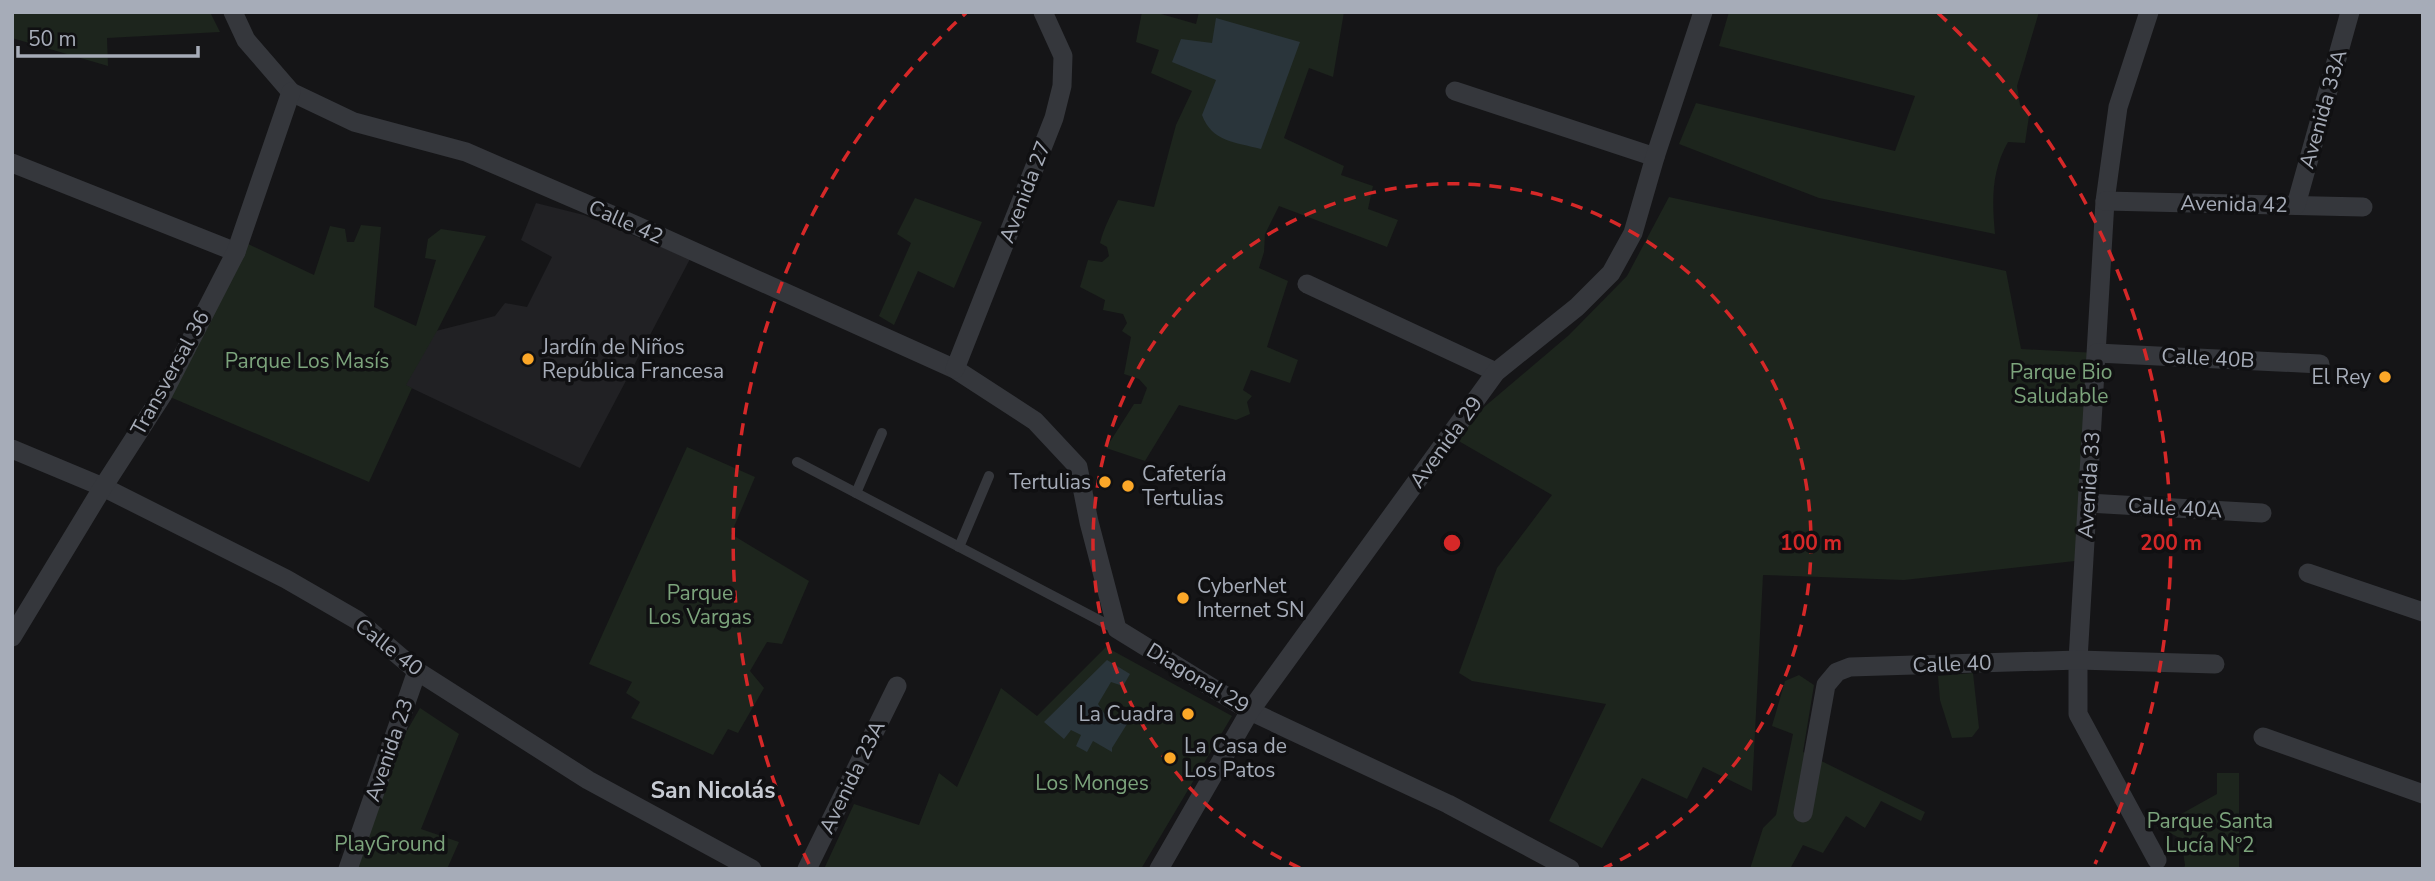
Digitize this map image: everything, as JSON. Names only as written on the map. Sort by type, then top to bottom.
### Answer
[{"type":"street","points":[[233,12],[246,40],[291,92]]},
{"type":"street","name":"Avenida 27","points":[[956,369],[1054,118],[1062,86],[1063,56],[1043,12]]},
{"type":"street","name":"Avenida 29","points":[[1159,869],[1250,711],[1496,372],[1577,307],[1611,273],[1633,233],[1703,12]]},
{"type":"street","name":"Avenida 33","points":[[2149,12],[2119,107],[2105,201],[2078,660],[2078,715],[2157,860]]},
{"type":"street","name":"Avenida 33A","points":[[2296,205],[2350,12]]},
{"type":"street","points":[[1455,91],[1655,157]]},
{"type":"street","name":"Transversal 36","points":[[12,637],[163,394],[236,253],[291,92]]},
{"type":"street","name":"Calle 42","points":[[291,92],[354,122],[466,152],[956,369]]},
{"type":"street","points":[[14,169],[236,253]]},
{"type":"street","name":"Avenida 42","points":[[2105,201],[2363,207]]},
{"type":"street","points":[[1307,284],[1496,372]]},
{"type":"street","name":"Calle 40B","points":[[2097,353],[2320,363]]},
{"type":"street","points":[[956,369],[1035,421],[1078,467],[1089,522],[1117,629]]},
{"type":"street","name":"Calle 40","points":[[12,449],[103,487],[298,586],[357,620],[417,671],[588,780],[752,869]]},
{"type":"street","name":"Calle 40A","points":[[2088,503],[2262,513]]},
{"type":"street","points":[[2308,573],[2423,612]]},
{"type":"street","name":"Diagonal 29","points":[[1117,629],[1250,711],[1448,804],[1570,869]]},
{"type":"street","name":"Calle 40","points":[[1803,813],[1826,685],[1837,672],[1850,667],[2078,660],[2215,664]]},
{"type":"street","name":"Avenida 23","points":[[348,869],[417,671]]},
{"type":"street","name":"Avenida 23A","points":[[807,869],[897,686]]},
{"type":"street","points":[[2263,737],[2423,794]]},
{"type":"lane","points":[[856,493],[882,433]]},
{"type":"lane","points":[[797,462],[1117,629]]},
{"type":"lane","points":[[959,547],[989,476]]},
{"type":"shaded area","points":[[1216,18],[1300,42],[1261,149],[1226,140],[1212,131],[1202,115],[1216,80],[1172,62],[1181,39],[1212,43]]},
{"type":"shaded area","name":"Jardín de Niños República Francesa","points":[[536,203],[584,215],[690,259],[580,468],[405,385],[432,332],[495,316],[505,303],[527,307],[552,257],[521,240]]},
{"type":"shaded area","points":[[1107,660],[1130,674],[1123,686],[1111,682],[1098,704],[1104,713],[1127,724],[1112,752],[1093,741],[1087,752],[1076,746],[1081,735],[1071,730],[1064,739],[1044,722]]},
{"type":"green space","points":[[12,12],[210,12],[220,32],[107,38],[108,66],[12,38]]},
{"type":"green space","points":[[1142,12],[1154,12],[1196,24],[1199,12],[1344,12],[1333,77],[1309,68],[1284,138],[1344,166],[1341,175],[1373,186],[1368,209],[1398,220],[1387,247],[1279,206],[1265,234],[1264,252],[1259,268],[1288,281],[1267,347],[1298,360],[1290,383],[1251,370],[1243,390],[1252,396],[1247,402],[1250,414],[1236,420],[1179,405],[1145,461],[1106,448],[1134,404],[1141,404],[1147,388],[1139,379],[1124,374],[1131,337],[1122,331],[1127,323],[1123,314],[1103,310],[1105,300],[1080,287],[1088,260],[1102,262],[1109,256],[1107,247],[1100,243],[1118,200],[1154,207],[1176,125],[1192,91],[1151,73],[1159,50],[1136,42]]},
{"type":"green space","points":[[1729,12],[2039,12],[2017,86],[2020,105],[2029,116],[2025,143],[2008,142],[1998,164],[1993,198],[1995,234],[1819,198],[1679,144],[1696,103],[1895,151],[1915,96],[1719,46]]},
{"type":"green space","name":"Parque Bio Saludable","points":[[1669,197],[2006,271],[2021,349],[2097,353],[2075,561],[1904,580],[1763,575],[1752,791],[1703,767],[1687,799],[1642,778],[1602,848],[1549,821],[1606,704],[1472,681],[1459,673],[1497,568],[1552,495],[1450,436],[1569,335],[1627,276]]},
{"type":"green space","points":[[915,198],[982,222],[954,288],[918,271],[894,325],[879,316],[911,243],[897,234]]},
{"type":"green space","name":"Parque Los Masís","points":[[361,225],[381,227],[374,307],[416,326],[436,260],[425,258],[428,239],[441,229],[486,236],[406,385],[412,388],[369,482],[163,394],[246,243],[314,275],[330,226],[345,229],[347,242],[354,242]]},
{"type":"green space","name":"Parque Los Vargas","points":[[687,447],[755,477],[731,534],[809,581],[782,644],[767,642],[750,671],[764,688],[738,733],[728,729],[713,755],[631,718],[640,702],[626,693],[632,682],[589,664]]},
{"type":"green space","name":"Los Monges","points":[[1106,647],[1232,716],[1141,869],[824,869],[854,804],[919,825],[939,773],[957,787],[1001,688],[1037,716]]},
{"type":"green space","points":[[1973,673],[1979,728],[1972,737],[1952,738],[1940,700],[1938,676]]},
{"type":"green space","points":[[1799,675],[1814,685],[1803,752],[1925,812],[1921,821],[1881,801],[1865,828],[1846,816],[1823,853],[1803,845],[1790,869],[1750,869],[1763,828],[1776,815],[1793,734],[1772,726],[1785,681]]},
{"type":"green space","name":"PlayGround","points":[[420,708],[459,734],[421,829],[459,842],[447,869],[357,867],[397,748]]},
{"type":"green space","name":"Parque Santa Lucía Nº2","points":[[2217,773],[2239,773],[2239,869],[2184,869],[2181,839],[2156,828],[2217,794]]},
{"type":"place","name":"Jardín de Niños República Francesa","points":[[528,359]]},
{"type":"place","name":"El Rey","points":[[2385,377]]},
{"type":"place","name":"Tertulias","points":[[1105,482]]},
{"type":"place","name":"Cafetería Tertulias","points":[[1128,486]]},
{"type":"place","name":"CyberNet Internet SN","points":[[1183,598]]},
{"type":"place","name":"La Cuadra","points":[[1188,714]]},
{"type":"place","name":"La Casa de Los Patos","points":[[1170,758]]},
{"type":"district","name":"San Nicolás","points":[[713,790]]}]
